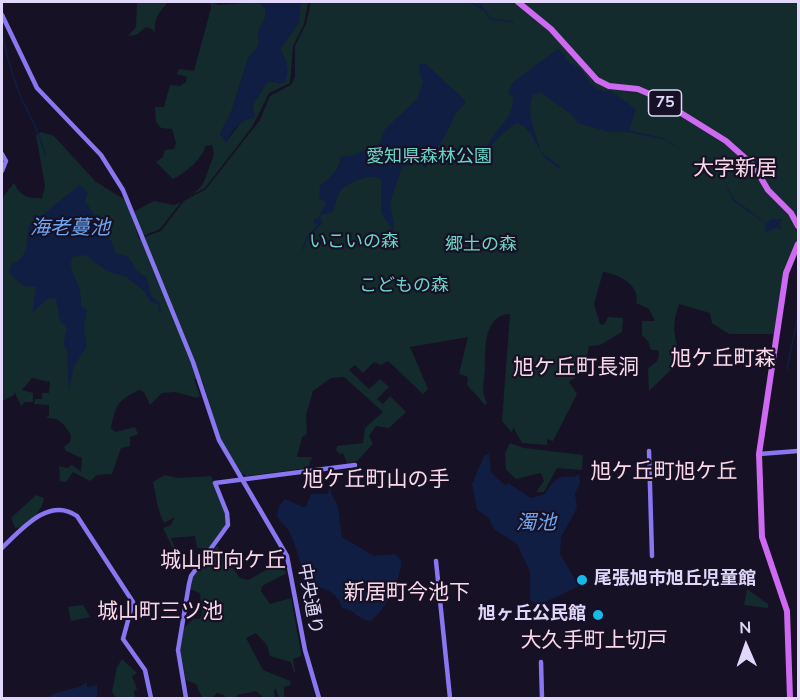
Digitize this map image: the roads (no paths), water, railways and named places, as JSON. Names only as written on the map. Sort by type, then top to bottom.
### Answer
[{"type":"main road","name":"75","points":[[518,2],[551,29],[597,80],[609,86],[644,91],[726,141],[754,166],[768,190],[791,213],[798,226]]},
{"type":"main road","points":[[790,699],[788,611],[762,537],[759,454],[786,273],[798,244]]},
{"type":"street","name":"中央通り","points":[[2,15],[4,31],[37,88],[101,155],[123,190],[193,362],[219,440],[287,556],[305,650],[318,699]]},
{"type":"street","points":[[2,154],[6,161],[2,171]]},
{"type":"street","points":[[759,454],[798,451]]},
{"type":"street","points":[[649,452],[652,556]]},
{"type":"street","points":[[186,699],[178,650],[189,584],[191,576],[228,525],[227,513],[215,483],[355,465]]},
{"type":"street","points":[[2,548],[40,514],[59,510],[77,516],[133,602],[123,639],[145,670],[151,699]]},
{"type":"street","points":[[436,561],[450,699]]},
{"type":"street","points":[[541,662],[542,699]]},
{"type":"water","points":[[258,2],[301,2],[299,23],[280,49],[288,74],[285,82],[267,83],[252,106],[255,117],[245,120],[238,126],[226,143],[220,134],[232,110],[248,59],[257,48],[258,32],[265,18],[265,8]]},
{"type":"water","points":[[558,49],[565,55],[566,60],[581,70],[593,86],[600,90],[611,91],[636,109],[629,130],[663,138],[694,158],[663,139],[626,132],[609,132],[578,123],[571,114],[540,92],[533,95],[530,108],[532,124],[541,152],[529,131],[517,123],[491,146],[484,165],[485,153],[488,144],[509,115],[512,107],[513,97],[508,94],[513,82]]},
{"type":"water","points":[[420,64],[426,64],[465,100],[465,103],[454,116],[425,169],[420,162],[402,167],[390,203],[394,225],[392,240],[392,229],[381,213],[381,179],[365,178],[343,188],[333,212],[321,215],[323,223],[309,236],[300,256],[306,238],[318,224],[313,224],[314,219],[318,218],[326,203],[319,198],[320,186],[336,169],[340,157],[354,155],[380,143],[385,129],[417,99],[423,82],[419,71]]},
{"type":"water","points":[[541,152],[561,167],[559,169]]},
{"type":"water","points":[[715,163],[733,198],[766,223],[771,219],[782,219],[779,224],[782,230],[776,228],[765,233],[766,224],[733,201]]},
{"type":"water","name":"海老蔓池","points":[[79,185],[88,192],[85,201],[109,236],[116,253],[129,257],[136,270],[147,278],[151,296],[159,303],[162,314],[158,304],[150,301],[144,291],[126,277],[107,271],[85,255],[72,257],[71,267],[79,286],[81,306],[87,310],[84,328],[87,346],[73,368],[69,394],[67,350],[63,344],[67,329],[60,320],[56,299],[48,298],[32,313],[36,287],[23,286],[8,272],[12,264],[24,254],[28,227]]},
{"type":"water","name":"濁池","points":[[489,454],[491,473],[506,486],[508,483],[531,498],[545,494],[556,479],[574,477],[579,474],[580,483],[575,493],[577,508],[561,537],[560,554],[579,586],[539,605],[530,600],[530,572],[517,544],[494,529],[488,517],[477,510],[472,484],[484,456]]},
{"type":"water","points":[[330,480],[331,493],[338,507],[342,537],[374,556],[395,554],[401,560],[399,575],[392,594],[370,621],[342,608],[337,597],[328,590],[304,586],[289,531],[277,516],[279,506],[285,499],[303,507],[306,506],[311,494],[328,494]]},
{"type":"water","points":[[87,682],[87,687],[97,685],[97,698],[48,698],[56,693]]},
{"type":"waterway","points":[[470,2],[482,9]]},
{"type":"waterway","points":[[478,2],[491,19],[513,22]]},
{"type":"waterway","points":[[2,35],[17,88],[38,132],[45,155]]},
{"type":"waterway","points":[[787,369],[798,315]]},
{"type":"place","name":"尾張旭市旭丘児童館","points":[[582,580]]},
{"type":"place","name":"旭ヶ丘公民館","points":[[598,615]]},
{"type":"district","name":"大字新居","points":[[735,170]]},
{"type":"district","name":"旭ケ丘町森","points":[[723,360]]},
{"type":"district","name":"旭ケ丘町長洞","points":[[576,369]]},
{"type":"district","name":"旭ケ丘町旭ケ丘","points":[[664,473]]},
{"type":"district","name":"旭ケ丘町山の手","points":[[376,481]]},
{"type":"district","name":"城山町向ケ丘","points":[[223,562]]},
{"type":"district","name":"新居町今池下","points":[[407,594]]},
{"type":"district","name":"城山町三ツ池","points":[[160,613]]},
{"type":"district","name":"大久手町上切戸","points":[[594,642]]},
{"type":"park label","name":"愛知県森林公園","points":[[429,158]]},
{"type":"park label","name":"いこいの森","points":[[354,243]]},
{"type":"park label","name":"郷土の森","points":[[481,246]]},
{"type":"park label","name":"こどもの森","points":[[404,287]]}]
